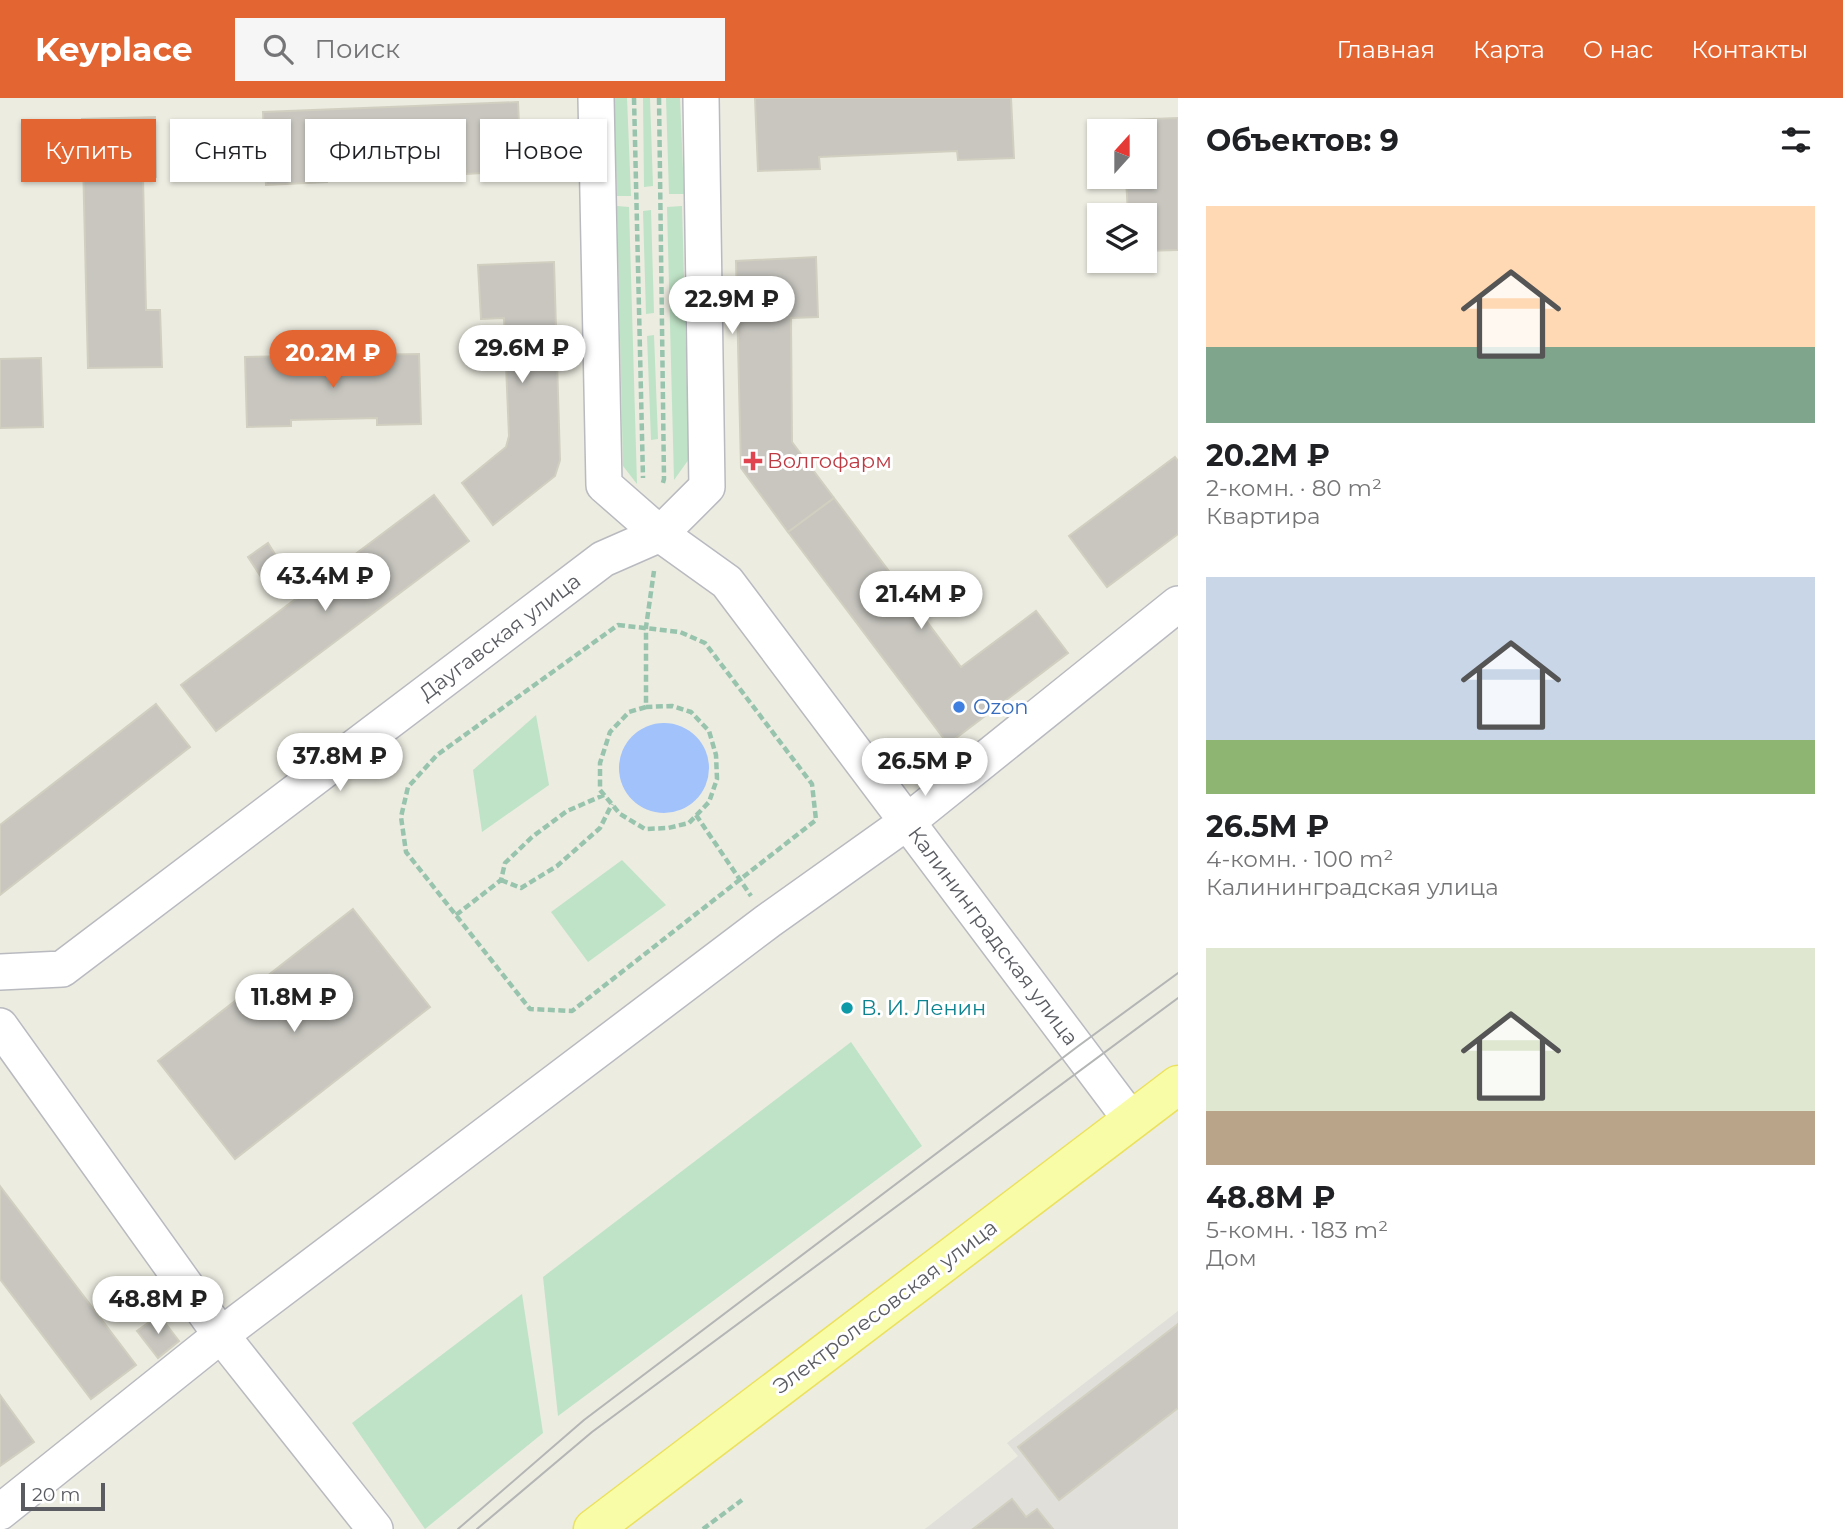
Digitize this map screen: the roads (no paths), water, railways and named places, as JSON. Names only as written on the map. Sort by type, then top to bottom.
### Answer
[{"type":"main road","name":"Электролесовская улица","points":[[593,1529],[1178,1086]]},
{"type":"street","name":"Калининградская улица","points":[[596,98],[604,485],[660,534],[727,582],[1132,1121]]},
{"type":"street","points":[[660,534],[707,487],[701,98]]},
{"type":"street","name":"Даугавская улица","points":[[0,972],[62,969],[603,559],[660,534]]},
{"type":"street","points":[[0,1512],[221,1335],[768,921],[908,822],[1178,604]]},
{"type":"street","points":[[0,1026],[221,1335],[374,1529]]},
{"type":"water","points":[[664,723],[689,731],[701,743],[709,768],[701,793],[689,805],[664,813],[639,805],[627,793],[619,768],[627,743],[639,731]]},
{"type":"tram line","points":[[458,1529],[584,1420],[1178,973]]},
{"type":"tram line","points":[[477,1529],[592,1432],[1178,998]]},
{"type":"place","name":"Волгофарм","points":[[753,461]]},
{"type":"place","name":"Ozon","points":[[959,707]]},
{"type":"place","name":"В. И. Ленин","points":[[847,1008]]}]
